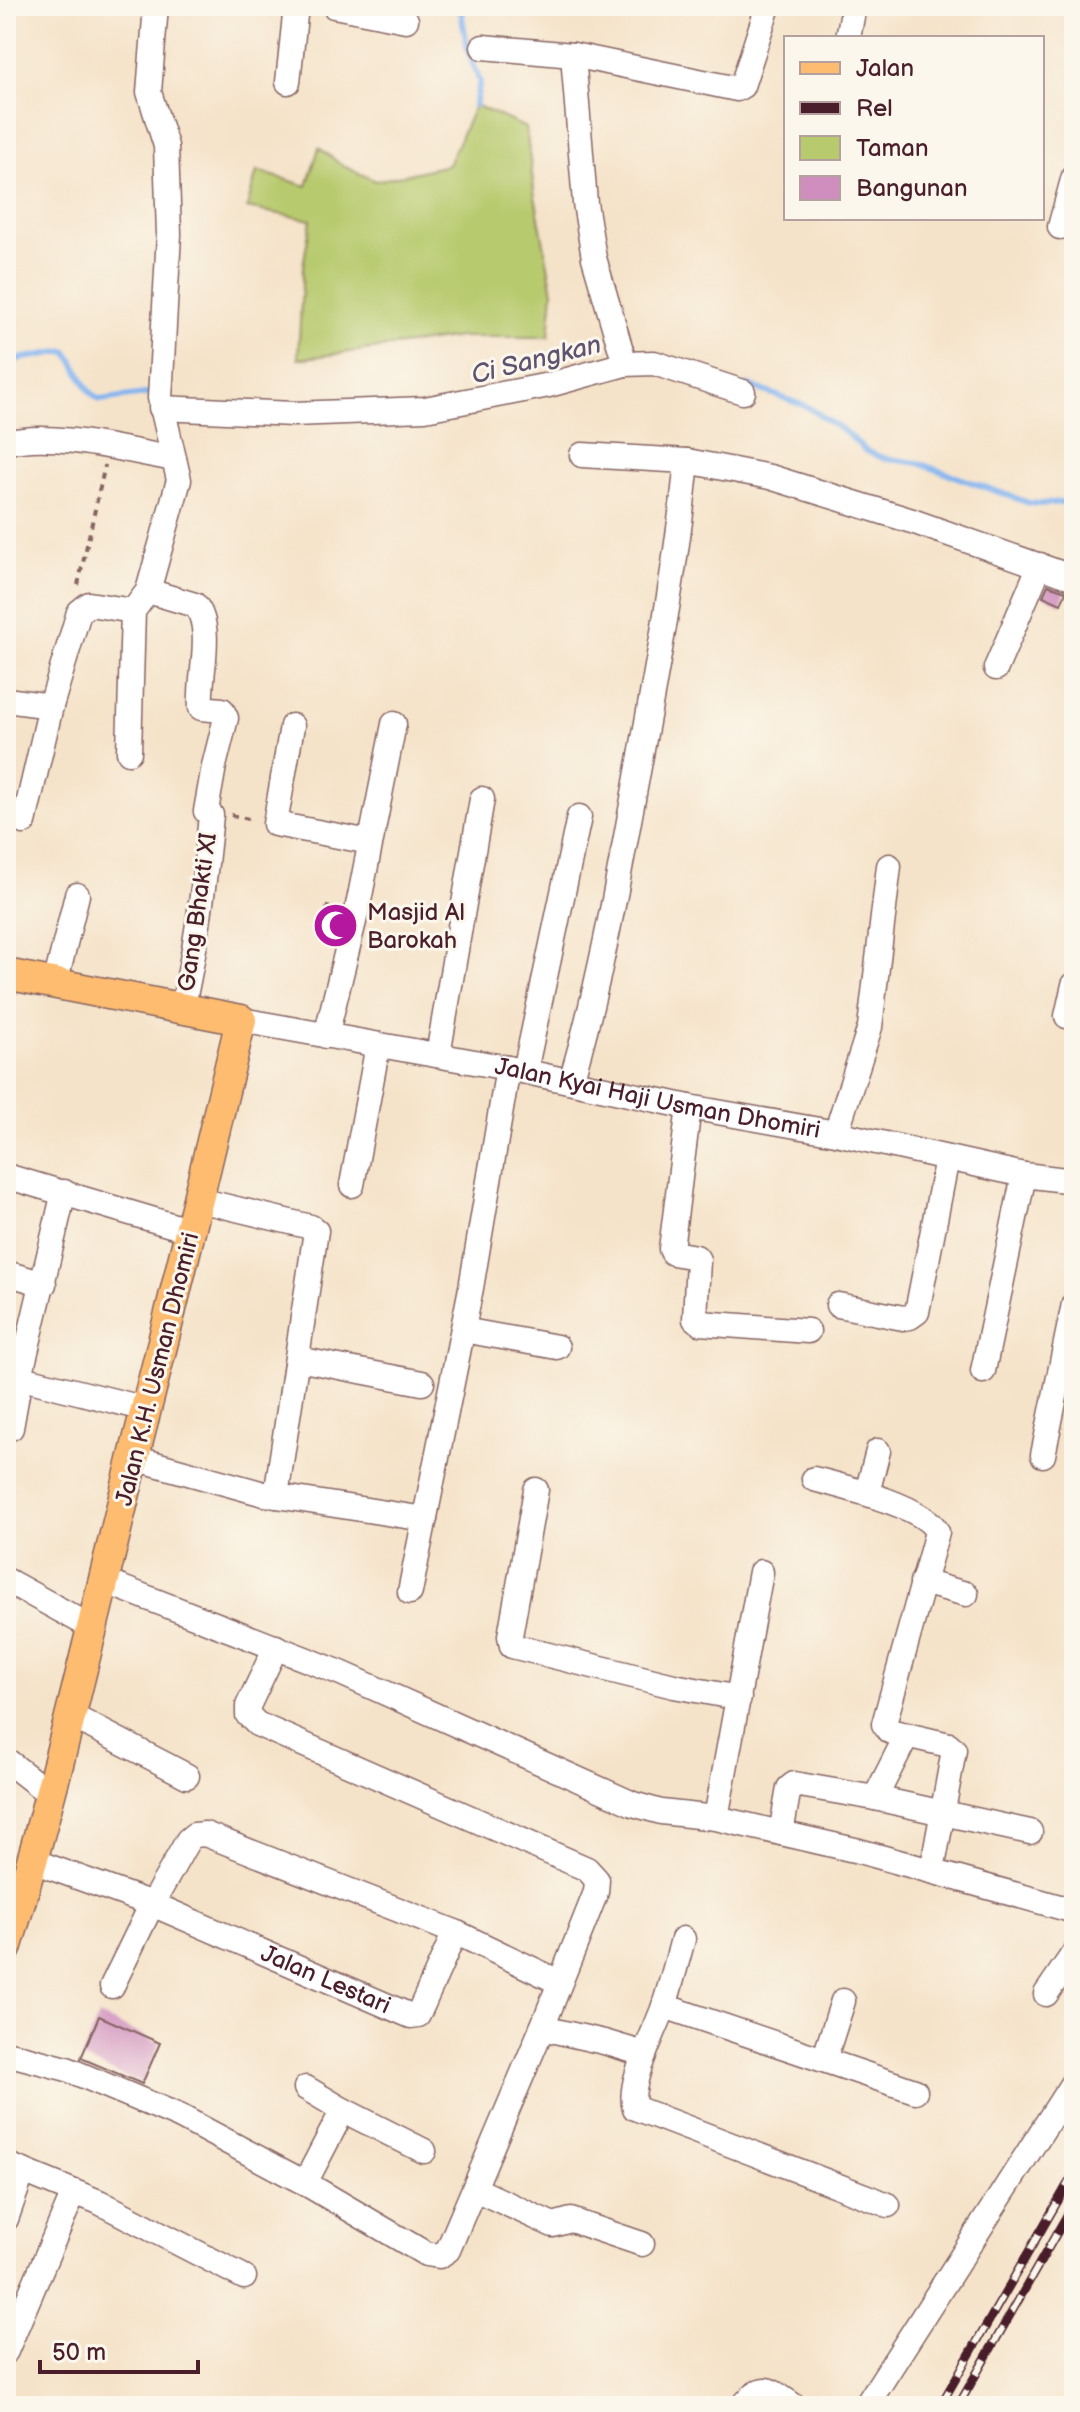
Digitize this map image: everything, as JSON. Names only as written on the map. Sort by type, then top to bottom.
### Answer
[{"type":"main road","points":[[6,974],[241,1020]]},
{"type":"main road","name":"Jalan K.H. Usman Dhomiri","points":[[6,1949],[51,1795],[241,1020]]},
{"type":"street","points":[[129,752],[140,601],[179,480],[161,397],[169,234],[166,146],[149,92],[156,6]]},
{"type":"street","points":[[288,82],[296,6]]},
{"type":"street","points":[[334,6],[406,20]]},
{"type":"street","points":[[483,47],[573,55],[737,89],[742,86],[768,6]]},
{"type":"street","points":[[848,36],[854,6]]},
{"type":"street","points":[[573,55],[587,217],[594,258],[624,360]]},
{"type":"street","points":[[1060,227],[1074,176]]},
{"type":"street","points":[[161,397],[293,414],[425,409],[549,385],[624,360],[654,363],[743,392]]},
{"type":"street","points":[[6,443],[19,440],[75,441],[174,459]]},
{"type":"street","points":[[582,455],[687,461],[770,477],[912,521],[1074,578]]},
{"type":"street","points":[[571,1081],[593,1006],[619,879],[671,591],[687,461]]},
{"type":"street","points":[[996,668],[1040,565]]},
{"type":"street","points":[[24,822],[51,706],[81,608],[89,604],[140,601]]},
{"type":"street","name":"Gang Bhakti XI","points":[[140,601],[195,605],[203,619],[201,708],[222,710],[226,718],[208,793],[206,811],[211,815],[199,924],[182,1009]]},
{"type":"street","points":[[6,700],[51,706]]},
{"type":"street","points":[[326,1036],[359,901],[394,724]]},
{"type":"street","points":[[292,726],[275,824],[370,842]]},
{"type":"street","points":[[438,1055],[482,799]]},
{"type":"street","points":[[410,1592],[516,1069],[579,817]]},
{"type":"street","points":[[836,1133],[870,1027],[889,866]]},
{"type":"street","points":[[55,984],[77,895]]},
{"type":"street","points":[[1062,1015],[1074,985]]},
{"type":"street","name":"Jalan Kyai Haji Usman Dhomiri","points":[[241,1020],[516,1069],[689,1107],[836,1133],[1024,1175],[1074,1181]]},
{"type":"street","points":[[352,1185],[378,1045]]},
{"type":"street","points":[[689,1107],[671,1249],[673,1253],[698,1260],[695,1319],[700,1323],[808,1331]]},
{"type":"street","points":[[838,1305],[903,1318],[917,1312],[947,1158]]},
{"type":"street","points":[[983,1371],[1024,1175]]},
{"type":"street","points":[[6,1176],[191,1231]]},
{"type":"street","points":[[11,1428],[13,1376],[44,1284],[64,1192]]},
{"type":"street","points":[[199,1200],[311,1227],[316,1231],[276,1496]]},
{"type":"street","points":[[6,1273],[44,1284]]},
{"type":"street","points":[[1043,1455],[1066,1382],[1074,1304]]},
{"type":"street","points":[[463,1330],[557,1347]]},
{"type":"street","points":[[298,1359],[422,1383]]},
{"type":"street","points":[[13,1376],[146,1409]]},
{"type":"street","points":[[867,1493],[878,1451]]},
{"type":"street","points":[[134,1458],[276,1496],[425,1519]]},
{"type":"street","points":[[814,1479],[867,1493],[929,1520],[937,1532],[884,1724],[889,1731],[953,1747],[932,1871]]},
{"type":"street","points":[[536,1490],[510,1636],[512,1646],[674,1686],[739,1698]]},
{"type":"street","points":[[716,1818],[761,1572]]},
{"type":"street","points":[[6,1580],[93,1628]]},
{"type":"street","points":[[104,1581],[276,1647],[444,1718],[633,1804],[661,1812],[716,1818],[781,1833],[1074,1911]]},
{"type":"street","points":[[922,1582],[966,1594]]},
{"type":"street","points":[[6,2053],[67,2069],[179,2116],[305,2183],[433,2257],[448,2250],[542,2028],[596,1892],[597,1880],[593,1874],[572,1862],[257,1724],[248,1715],[248,1706],[276,1647]]},
{"type":"street","points":[[70,1715],[187,1776]]},
{"type":"street","points":[[875,1798],[907,1735]]},
{"type":"street","points":[[6,1760],[51,1795]]},
{"type":"street","points":[[781,1833],[789,1788],[794,1784],[875,1798],[1030,1832]]},
{"type":"street","points":[[112,1986],[188,1840],[194,1835],[205,1834],[455,1932],[559,1982]]},
{"type":"street","points":[[33,1861],[152,1904]]},
{"type":"street","name":"Jalan Lestari","points":[[152,1904],[411,2016],[418,2015],[455,1932]]},
{"type":"street","points":[[683,1939],[664,2006],[644,2054],[633,2097],[635,2108],[888,2205]]},
{"type":"street","points":[[1046,1994],[1074,1953]]},
{"type":"street","points":[[824,2060],[843,2001]]},
{"type":"street","points":[[664,2006],[915,2091]]},
{"type":"street","points":[[542,2028],[644,2054]]},
{"type":"street","points":[[866,2406],[1074,2081]]},
{"type":"street","points":[[306,2088],[424,2151]]},
{"type":"street","points":[[305,2183],[343,2110]]},
{"type":"street","points":[[6,2219],[15,2168],[140,2222],[244,2277]]},
{"type":"street","points":[[475,2189],[553,2225],[571,2220],[642,2244]]},
{"type":"street","points":[[6,2351],[15,2306],[74,2192]]},
{"type":"street","points":[[743,2406],[754,2393],[768,2389],[794,2406]]},
{"type":"path","points":[[81,608],[76,593],[109,447]]},
{"type":"path","points":[[211,815],[227,814],[275,824]]},
{"type":"green space","points":[[475,105],[526,128],[553,292],[549,337],[460,337],[298,359],[303,266],[311,220],[247,208],[257,171],[307,186],[319,148],[343,166],[376,181],[448,165]]},
{"type":"building","points":[[1048,585],[1066,591],[1061,604],[1043,596]]},
{"type":"building","points":[[327,906],[341,910],[333,943],[319,939]]},
{"type":"building","points":[[99,2016],[160,2043],[142,2084],[81,2058]]},
{"type":"waterway","points":[[460,6],[468,51],[480,82],[475,105]]},
{"type":"waterway","name":"Ci Sangkan","points":[[6,361],[66,351],[89,390],[100,400],[153,393]]},
{"type":"waterway","name":"Ci Sangkan","points":[[748,385],[808,407],[849,435],[866,451],[883,458],[918,463],[1029,503],[1074,501]]},
{"type":"railway","points":[[940,2406],[1074,2173]]},
{"type":"railway","points":[[958,2406],[1074,2203]]},
{"type":"place","name":"Masjid Al Barokah","points":[[336,926]]}]
